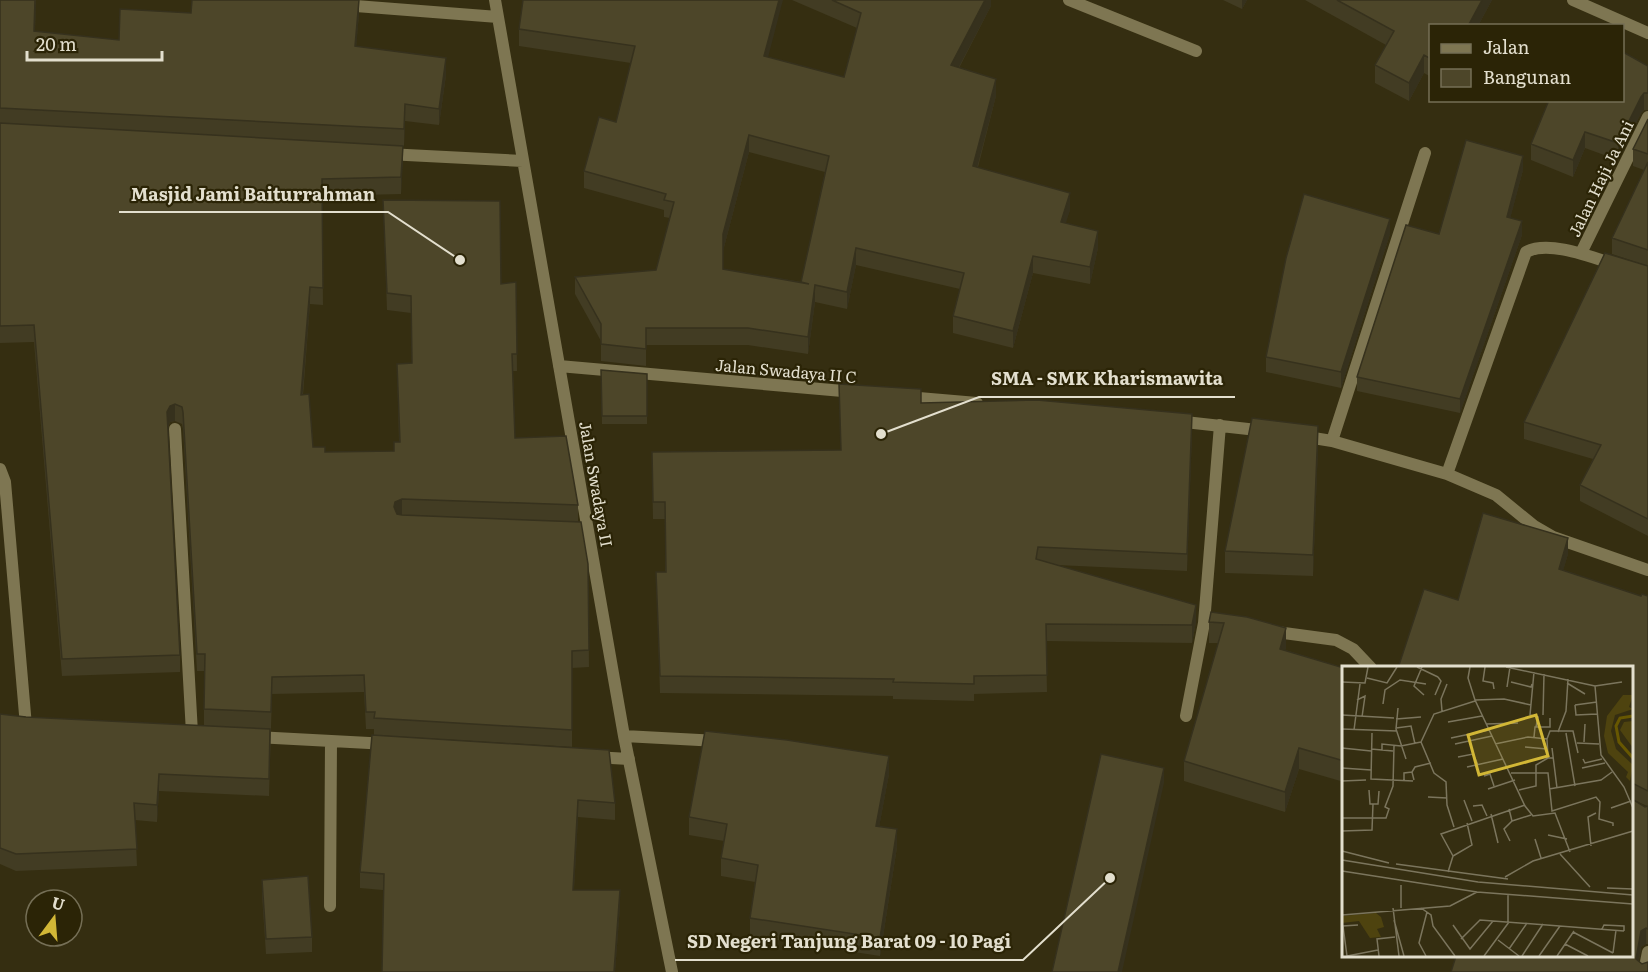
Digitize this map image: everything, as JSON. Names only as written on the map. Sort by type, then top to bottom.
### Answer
[{"type":"street","name":"Jalan Swadaya II","points":[[495,0],[559,366],[582,531],[672,972]]},
{"type":"street","points":[[1069,0],[1196,51]]},
{"type":"street","points":[[1573,0],[1648,33]]},
{"type":"street","points":[[326,4],[498,17]]},
{"type":"street","name":"Jalan Haji Ja Ani","points":[[1581,253],[1648,117]]},
{"type":"street","points":[[369,153],[523,161]]},
{"type":"street","points":[[1332,441],[1425,153]]},
{"type":"street","points":[[1447,474],[1526,252],[1537,246],[1581,253],[1626,268]]},
{"type":"street","name":"Jalan Swadaya II C","points":[[559,366],[866,393]]},
{"type":"street","points":[[890,395],[984,404]]},
{"type":"street","points":[[1161,420],[1220,425],[1332,441],[1447,474],[1496,495],[1534,526],[1553,537],[1648,570]]},
{"type":"street","points":[[1186,716],[1209,624],[1220,425]]},
{"type":"street","points":[[175,429],[192,734]]},
{"type":"street","points":[[0,469],[5,482],[27,726]]},
{"type":"street","points":[[1259,630],[1336,640],[1353,649],[1369,666]]},
{"type":"street","points":[[624,735],[727,742]]},
{"type":"street","points":[[238,736],[402,745]]},
{"type":"street","points":[[330,906],[331,741]]},
{"type":"street","points":[[581,756],[629,759]]},
{"type":"street","points":[[1644,972],[1648,952]]},
{"type":"building","points":[[0,0],[35,0],[34,31],[119,40],[120,9],[191,13],[192,0],[359,0],[355,46],[446,58],[439,109],[405,104],[404,129],[0,108]]},
{"type":"building","points":[[523,0],[779,0],[764,56],[844,77],[861,13],[832,0],[985,0],[951,65],[996,79],[973,166],[1070,193],[1061,222],[1098,231],[1090,267],[1033,256],[1013,331],[953,316],[964,273],[856,248],[847,292],[815,285],[808,337],[748,328],[646,328],[646,349],[601,344],[601,324],[575,277],[656,270],[674,202],[664,200],[666,194],[584,171],[599,117],[616,122],[635,46],[519,29]],"holes":[[[749,135],[829,156],[801,282],[809,284],[723,269],[723,234]]]},
{"type":"building","points":[[1337,0],[1482,0],[1469,24],[1429,24],[1429,58],[1424,55],[1409,83],[1375,65],[1394,31]]},
{"type":"building","points":[[1624,53],[1648,66],[1648,93],[1644,93],[1641,97],[1618,143],[1585,132],[1573,160],[1531,144],[1548,102],[1624,102]]},
{"type":"building","points":[[1648,119],[1648,154],[1633,149]]},
{"type":"building","points":[[0,123],[403,146],[401,177],[322,179],[323,288],[310,287],[301,395],[309,394],[313,447],[325,447],[325,452],[394,451],[394,442],[400,442],[397,364],[412,363],[411,296],[387,293],[383,200],[500,201],[501,284],[516,282],[517,354],[512,354],[515,438],[566,436],[578,505],[402,499],[395,502],[394,507],[397,514],[402,515],[581,522],[588,564],[589,650],[572,651],[572,730],[374,718],[375,712],[366,712],[364,675],[272,677],[271,712],[204,709],[205,654],[197,654],[183,412],[182,407],[175,404],[170,406],[167,412],[180,655],[62,659],[34,325],[0,326]]},
{"type":"building","points":[[1466,140],[1523,156],[1507,217],[1522,221],[1460,399],[1357,377],[1406,225],[1439,234]]},
{"type":"building","points":[[1648,162],[1648,250],[1612,238]]},
{"type":"building","points":[[1304,194],[1390,219],[1341,372],[1266,357],[1286,258]]},
{"type":"building","points":[[1605,253],[1648,266],[1648,519],[1580,485],[1601,445],[1524,422]]},
{"type":"building","points":[[601,370],[647,374],[647,416],[602,416]]},
{"type":"building","points":[[839,384],[921,389],[921,403],[1037,400],[1192,414],[1187,554],[1038,547],[1036,559],[1196,605],[1192,625],[1046,624],[1047,675],[974,676],[974,684],[893,682],[894,679],[660,676],[656,572],[666,572],[665,502],[653,502],[652,452],[841,450]]},
{"type":"building","points":[[1252,418],[1318,426],[1313,555],[1225,551]]},
{"type":"building","points":[[1483,513],[1568,538],[1559,569],[1641,596],[1642,594],[1648,596],[1648,791],[1633,784],[1633,666],[1399,666],[1424,589],[1458,600]]},
{"type":"building","points":[[1211,612],[1247,617],[1286,628],[1280,649],[1342,667],[1342,760],[1299,748],[1285,792],[1184,761],[1224,623],[1209,622]]},
{"type":"building","points":[[0,714],[270,729],[269,779],[159,774],[157,805],[134,803],[137,849],[16,854],[0,848]]},
{"type":"building","points":[[705,731],[787,740],[889,756],[876,826],[897,829],[880,938],[750,918],[758,865],[721,858],[727,824],[689,817]]},
{"type":"building","points":[[372,735],[609,750],[615,803],[578,800],[573,890],[620,890],[614,972],[382,972],[384,874],[360,872]]},
{"type":"building","points":[[1101,754],[1164,768],[1118,972],[1052,972]]},
{"type":"building","points":[[1633,800],[1645,807],[1648,806],[1648,929],[1641,931],[1636,959],[1642,964],[1648,962],[1648,972],[1451,972],[1456,957],[1633,957]]},
{"type":"building","points":[[308,876],[312,937],[266,939],[262,880]]},
{"type":"place","name":"Masjid Jami Baiturrahman","points":[[460,260]]},
{"type":"place","name":"SMA - SMK Kharismawita","points":[[881,434]]},
{"type":"place","name":"SD Negeri Tanjung Barat 09 - 10 Pagi","points":[[1110,878]]}]
